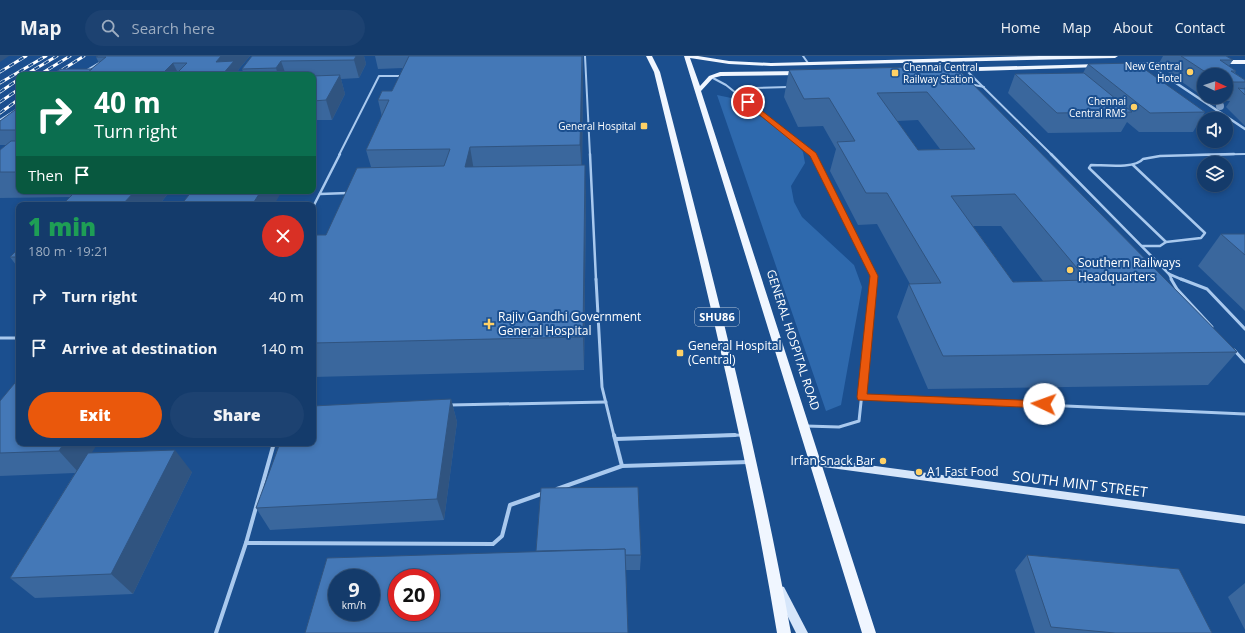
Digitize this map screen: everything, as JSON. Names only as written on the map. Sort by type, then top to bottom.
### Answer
[{"type":"main road","name":"SHU86","points":[[649,56],[657,72],[708,277],[750,462],[775,581],[784,633]]},
{"type":"main road","name":"GENERAL HOSPITAL ROAD","points":[[686,56],[805,426],[869,633]]},
{"type":"main road","points":[[690,56],[708,60],[740,63],[808,63],[1115,56]]},
{"type":"main road","points":[[1215,63],[1245,62]]},
{"type":"main road","points":[[1117,65],[1178,64]]},
{"type":"main road","points":[[939,70],[1109,66]]},
{"type":"main road","points":[[698,91],[711,77],[720,74],[808,72]]},
{"type":"main road","name":"SOUTH MINT STREET","points":[[816,462],[1245,520]]},
{"type":"main road","points":[[775,581],[802,633]]},
{"type":"street","points":[[1149,65],[1245,129]]},
{"type":"lane","points":[[585,56],[602,387],[622,466]]},
{"type":"lane","points":[[803,56],[808,63]]},
{"type":"lane","points":[[85,71],[105,60]]},
{"type":"lane","points":[[965,69],[986,88],[1169,274],[1177,289],[1214,328]]},
{"type":"lane","points":[[316,202],[379,76],[403,76]]},
{"type":"lane","points":[[711,77],[726,85],[813,155],[874,276],[859,421],[839,427],[805,426]]},
{"type":"lane","points":[[965,83],[986,88]]},
{"type":"lane","points":[[736,93],[753,88],[792,87]]},
{"type":"lane","points":[[0,120],[16,110]]},
{"type":"lane","points":[[1166,242],[1089,168],[1091,165],[1133,164],[1140,162],[1143,159],[1160,156],[1245,154]]},
{"type":"lane","points":[[1133,164],[1205,233],[1201,238],[1166,242],[1160,246],[1142,246]]},
{"type":"lane","points":[[585,186],[592,186]]},
{"type":"lane","points":[[320,194],[351,193]]},
{"type":"lane","points":[[1169,274],[1207,290],[1245,329]]},
{"type":"lane","points":[[0,338],[16,338]]},
{"type":"lane","points":[[1229,345],[1245,362]]},
{"type":"lane","points":[[862,397],[1245,414]]},
{"type":"lane","points":[[448,405],[606,402]]},
{"type":"lane","points":[[616,440],[743,435]]},
{"type":"lane","points":[[216,633],[246,543],[273,446]]},
{"type":"lane","points":[[555,490],[622,466],[750,462]]},
{"type":"lane","points":[[246,543],[493,544],[502,536],[510,505],[547,492]]},
{"type":"shaded area","points":[[717,95],[736,99],[792,139],[803,152],[805,163],[791,186],[794,202],[802,217],[854,265],[862,287],[841,405],[826,411]]},
{"type":"building","points":[[221,56],[216,62],[234,61],[225,72],[178,72],[187,63],[173,63],[164,72],[88,72],[106,57],[96,57]]},
{"type":"building","points":[[252,56],[356,56],[354,60],[281,61],[276,68],[242,69]]},
{"type":"building","points":[[409,56],[582,56],[580,145],[470,147],[465,167],[585,165],[583,337],[316,343],[316,235],[326,235],[357,168],[444,166],[450,149],[366,150],[389,100],[378,100],[382,91],[392,91]]},
{"type":"building","points":[[1181,56],[1226,56],[1233,60],[1220,60],[1232,68],[1199,68]]},
{"type":"building","points":[[1136,63],[1205,112],[1150,113],[1088,64]]},
{"type":"building","points":[[955,66],[1237,352],[943,356],[909,284],[941,283],[887,193],[866,193],[837,142],[855,141],[829,98],[804,99],[789,70]],"holes":[[[927,92],[975,149],[918,150],[877,93]],[[1015,194],[1087,280],[1013,282],[951,196]]]},
{"type":"building","points":[[61,69],[92,69],[88,72],[56,72]]},
{"type":"building","points":[[1233,72],[1245,80],[1245,82],[1233,82]]},
{"type":"building","points":[[1084,73],[1132,112],[1057,113],[1015,74]]},
{"type":"building","points":[[340,75],[326,100],[316,101],[316,76]]},
{"type":"building","points":[[1238,88],[1245,89],[1245,95]]},
{"type":"building","points":[[16,109],[16,130],[0,130],[0,121]]},
{"type":"building","points":[[11,141],[16,141],[16,172],[0,172],[0,150]]},
{"type":"building","points":[[73,194],[132,194],[125,202],[65,202]]},
{"type":"building","points":[[190,194],[259,194],[254,202],[183,202]]},
{"type":"building","points":[[1221,234],[1245,234],[1245,255]]},
{"type":"building","points":[[16,251],[16,257],[10,257]]},
{"type":"building","points":[[16,382],[16,446],[62,446],[59,451],[0,453],[0,401]]},
{"type":"building","points":[[451,399],[437,499],[256,508],[279,446],[316,446],[316,406]]},
{"type":"building","points":[[175,450],[111,574],[10,578],[88,453]]},
{"type":"building","points":[[638,487],[641,555],[625,555],[625,549],[536,551],[541,488]]},
{"type":"building","points":[[625,549],[628,633],[305,633],[327,558]]},
{"type":"building","points":[[1027,555],[1179,569],[1212,633],[1115,633],[1051,627]]},
{"type":"railway","points":[[0,72],[26,56]]},
{"type":"railway","points":[[19,72],[46,56]]},
{"type":"railway","points":[[30,72],[57,56]]},
{"type":"railway","points":[[44,72],[70,56]]},
{"type":"railway","points":[[59,72],[84,56]]},
{"type":"railway","points":[[0,83],[16,74]]},
{"type":"railway","points":[[0,92],[16,81]]},
{"type":"railway","points":[[0,102],[16,91]]},
{"type":"railway","points":[[0,113],[16,101]]},
{"type":"place","name":"New Central Hotel","points":[[1190,72]]},
{"type":"place","name":"Chennai Central Railway Station","points":[[895,73]]},
{"type":"place","name":"Chennai Central RMS","points":[[1134,107]]},
{"type":"place","name":"General Hospital","points":[[644,126]]},
{"type":"place","name":"Southern Railways Headquarters","points":[[1070,270]]},
{"type":"place","name":"Rajiv Gandhi Government General Hospital","points":[[489,324]]},
{"type":"place","name":"General Hospital (Central)","points":[[680,353]]},
{"type":"place","name":"Irfan Snack Bar","points":[[883,461]]},
{"type":"place","name":"A1 Fast Food","points":[[919,472]]},
{"type":"route","points":[[748,102],[813,155],[874,276],[862,397],[1044,404]]}]
